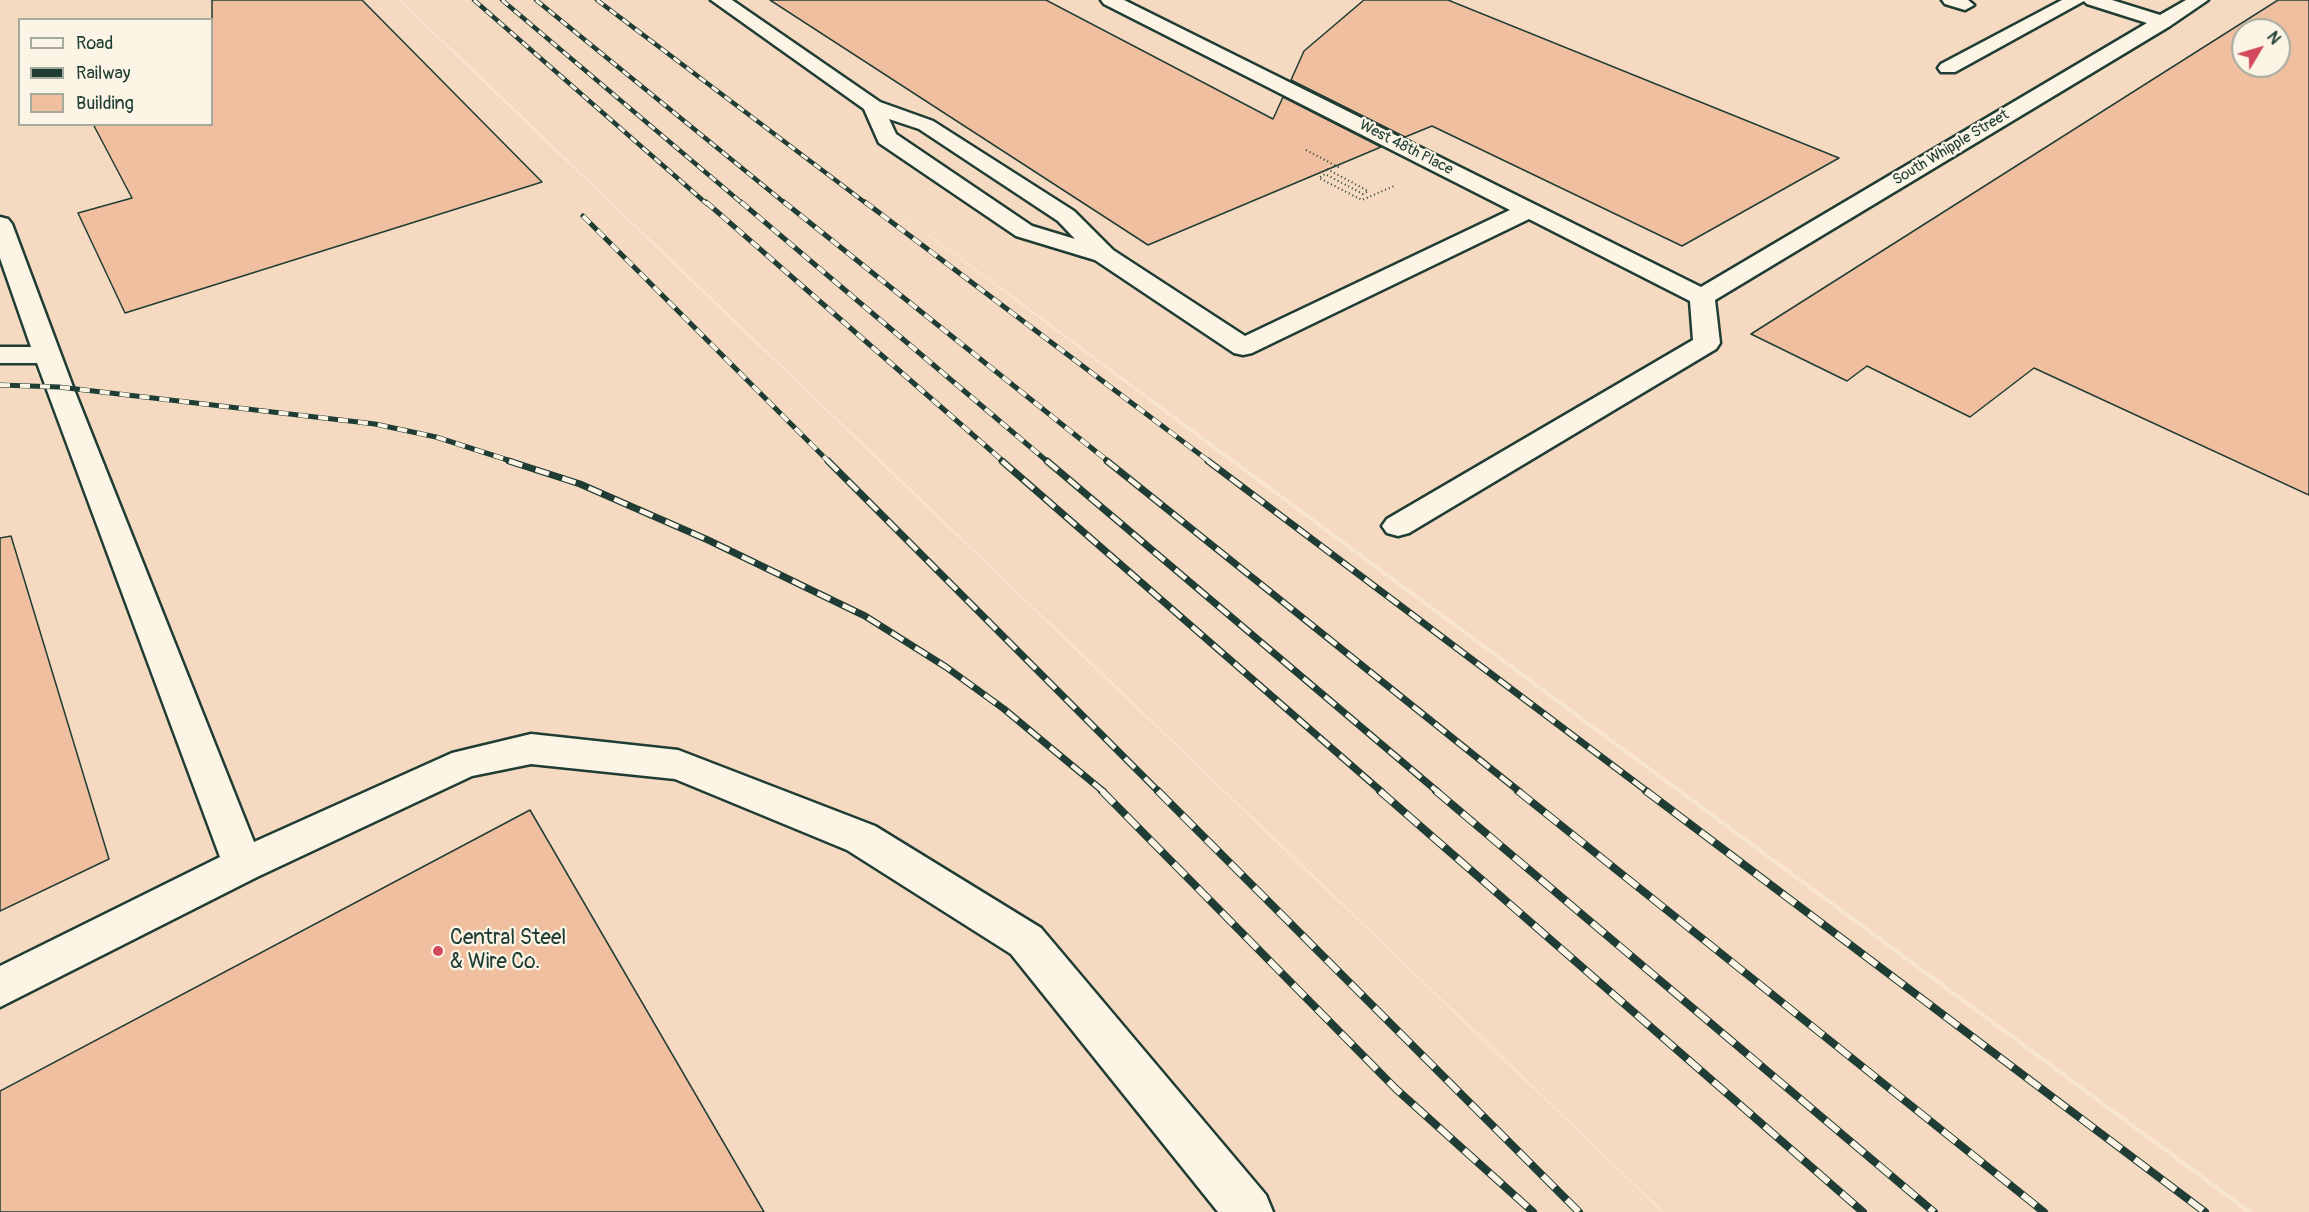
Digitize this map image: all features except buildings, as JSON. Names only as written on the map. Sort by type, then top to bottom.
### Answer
[{"type":"street","points":[[720,0],[873,106],[926,125],[1066,216],[1104,255],[1243,347],[1529,210]]},
{"type":"street","name":"West 48th Place","points":[[1110,0],[1702,297]]},
{"type":"street","points":[[1948,68],[2076,0]]},
{"type":"street","points":[[2093,0],[2163,22]]},
{"type":"street","name":"South Whipple Street","points":[[1702,297],[2199,0]]},
{"type":"street","points":[[873,106],[887,138],[1024,231],[1104,255]]},
{"type":"street","points":[[0,224],[243,865]]},
{"type":"street","points":[[1398,526],[1707,343],[1702,297]]},
{"type":"street","points":[[0,355],[48,355]]},
{"type":"street","points":[[0,987],[243,865],[465,763],[531,749],[678,765],[861,838],[1026,941],[1249,1212]]},
{"type":"path","points":[[1306,150],[1340,168],[1332,172]]},
{"type":"path","points":[[1327,169],[1368,191],[1363,194],[1325,174],[1319,178],[1362,200],[1441,166]]},
{"type":"shaded area","points":[[0,0],[398,0],[1662,1212],[0,1212]]},
{"type":"shaded area","points":[[401,0],[2309,0],[2309,1212],[2253,1212],[824,157],[1227,459],[2246,1212],[1664,1212]]},
{"type":"railway","points":[[474,0],[707,204]]},
{"type":"railway","points":[[502,0],[743,204]]},
{"type":"railway","points":[[536,0],[786,204]]},
{"type":"railway","points":[[597,0],[867,204]]},
{"type":"railway","points":[[706,202],[1004,462]]},
{"type":"railway","points":[[741,202],[1048,462]]},
{"type":"railway","points":[[784,202],[1109,462]]},
{"type":"railway","points":[[865,202],[1210,462]]},
{"type":"railway","points":[[583,216],[1579,1212]]},
{"type":"railway","points":[[0,385],[59,387],[375,424],[436,437],[514,462]]},
{"type":"railway","points":[[509,461],[580,484],[708,540],[865,616],[946,667],[1004,709],[1104,792]]},
{"type":"railway","points":[[1002,461],[1382,792]]},
{"type":"railway","points":[[1047,461],[1438,792]]},
{"type":"railway","points":[[1107,461],[1520,792]]},
{"type":"railway","points":[[1208,461],[1648,792]]},
{"type":"railway","points":[[1102,791],[1396,1089],[1533,1212]]},
{"type":"railway","points":[[1380,791],[1863,1212]]},
{"type":"railway","points":[[1436,791],[1934,1212]]},
{"type":"railway","points":[[1518,791],[2044,1212]]},
{"type":"railway","points":[[1646,791],[2205,1212]]},
{"type":"place","name":"Central Steel & Wire Co.","points":[[438,951]]}]
